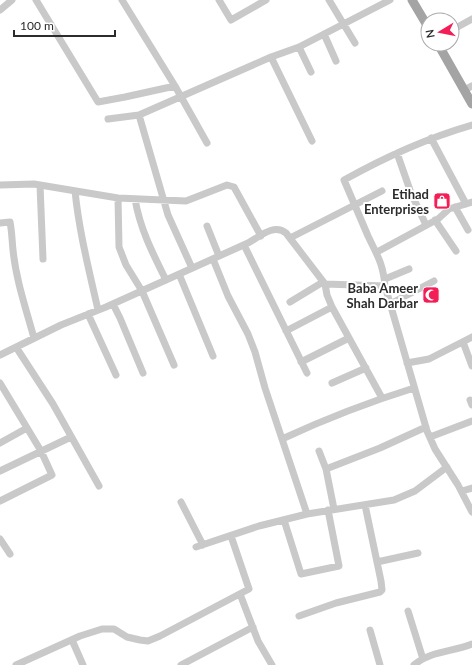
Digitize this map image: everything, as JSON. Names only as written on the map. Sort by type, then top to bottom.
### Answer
[{"type":"main road","points":[[412,0],[420,14]]},
{"type":"main road","points":[[443,52],[468,88],[472,104]]},
{"type":"street","points":[[0,10],[12,0]]},
{"type":"street","points":[[36,0],[98,102],[175,86]]},
{"type":"street","points":[[122,0],[175,86],[180,98],[207,143]]},
{"type":"street","points":[[219,0],[231,20],[266,0]]},
{"type":"street","points":[[329,0],[355,43]]},
{"type":"street","points":[[108,119],[139,115],[180,98],[271,57],[299,47],[390,0]]},
{"type":"street","points":[[460,26],[472,19]]},
{"type":"street","points":[[324,34],[336,61]]},
{"type":"street","points":[[299,47],[311,72]]},
{"type":"street","points":[[271,57],[312,141]]},
{"type":"street","points":[[139,115],[168,215],[192,268]]},
{"type":"street","points":[[472,125],[431,138],[374,164],[344,180],[377,252],[383,269],[390,304],[426,427],[435,449],[462,491],[472,512]]},
{"type":"street","points":[[377,252],[436,220],[449,209],[469,203],[431,138]]},
{"type":"street","points":[[397,153],[411,193],[426,225]]},
{"type":"street","points":[[0,185],[34,184],[118,198],[186,201],[227,185],[231,185],[234,187],[261,236]]},
{"type":"street","points":[[40,185],[43,259]]},
{"type":"street","points":[[75,190],[83,244],[98,310]]},
{"type":"street","points":[[290,238],[382,191]]},
{"type":"street","points":[[118,198],[119,248],[126,264],[142,291],[174,366]]},
{"type":"street","points":[[135,199],[142,228],[150,249],[166,280]]},
{"type":"street","points":[[454,207],[468,230]]},
{"type":"street","points":[[436,220],[456,251]]},
{"type":"street","points":[[0,223],[10,222],[13,236],[12,249],[17,276],[34,338]]},
{"type":"street","points":[[207,226],[228,296],[248,334],[255,352],[265,388],[307,514]]},
{"type":"street","points":[[0,355],[16,346],[216,258],[261,236],[277,229],[282,229],[324,283],[332,307],[382,398]]},
{"type":"street","points":[[244,245],[307,373]]},
{"type":"street","points":[[290,302],[324,283],[336,286],[385,282],[409,268]]},
{"type":"street","points":[[179,274],[213,356]]},
{"type":"street","points":[[390,304],[434,281]]},
{"type":"street","points":[[113,304],[144,374]]},
{"type":"street","points":[[286,331],[332,307]]},
{"type":"street","points":[[88,314],[116,375]]},
{"type":"street","points":[[407,363],[429,359],[472,337]]},
{"type":"street","points":[[301,362],[349,338]]},
{"type":"street","points":[[464,342],[472,366]]},
{"type":"street","points":[[16,346],[53,404],[99,486]]},
{"type":"street","points":[[332,383],[366,368]]},
{"type":"street","points":[[0,383],[3,395],[27,428],[41,451],[52,475],[0,501]]},
{"type":"street","points":[[282,439],[320,422],[382,398],[414,388]]},
{"type":"street","points":[[430,437],[472,421]]},
{"type":"street","points":[[326,469],[380,448],[426,427]]},
{"type":"street","points":[[0,443],[27,428]]},
{"type":"street","points":[[0,471],[71,437]]},
{"type":"street","points":[[284,520],[301,574],[339,566],[326,469],[319,451]]},
{"type":"street","points":[[181,502],[200,546],[259,526],[307,514],[394,500],[404,497],[415,491],[447,467]]},
{"type":"street","points":[[462,491],[472,488]]},
{"type":"street","points":[[299,616],[380,592],[382,590],[365,505]]},
{"type":"street","points":[[16,665],[72,640],[102,629],[114,629],[127,637],[148,641],[249,589],[231,536]]},
{"type":"street","points":[[0,538],[10,554]]},
{"type":"street","points":[[377,562],[418,553]]},
{"type":"street","points":[[240,594],[258,641],[272,665]]},
{"type":"street","points":[[408,611],[422,659]]},
{"type":"street","points":[[181,665],[191,662],[253,627]]},
{"type":"street","points":[[370,630],[380,665]]},
{"type":"street","points":[[72,640],[82,665]]},
{"type":"street","points":[[414,665],[430,655],[448,652],[472,644]]},
{"type":"place","name":"Etihad Enterprises","points":[[442,201]]},
{"type":"place","name":"Baba Ameer Shah Darbar","points":[[431,295]]}]
